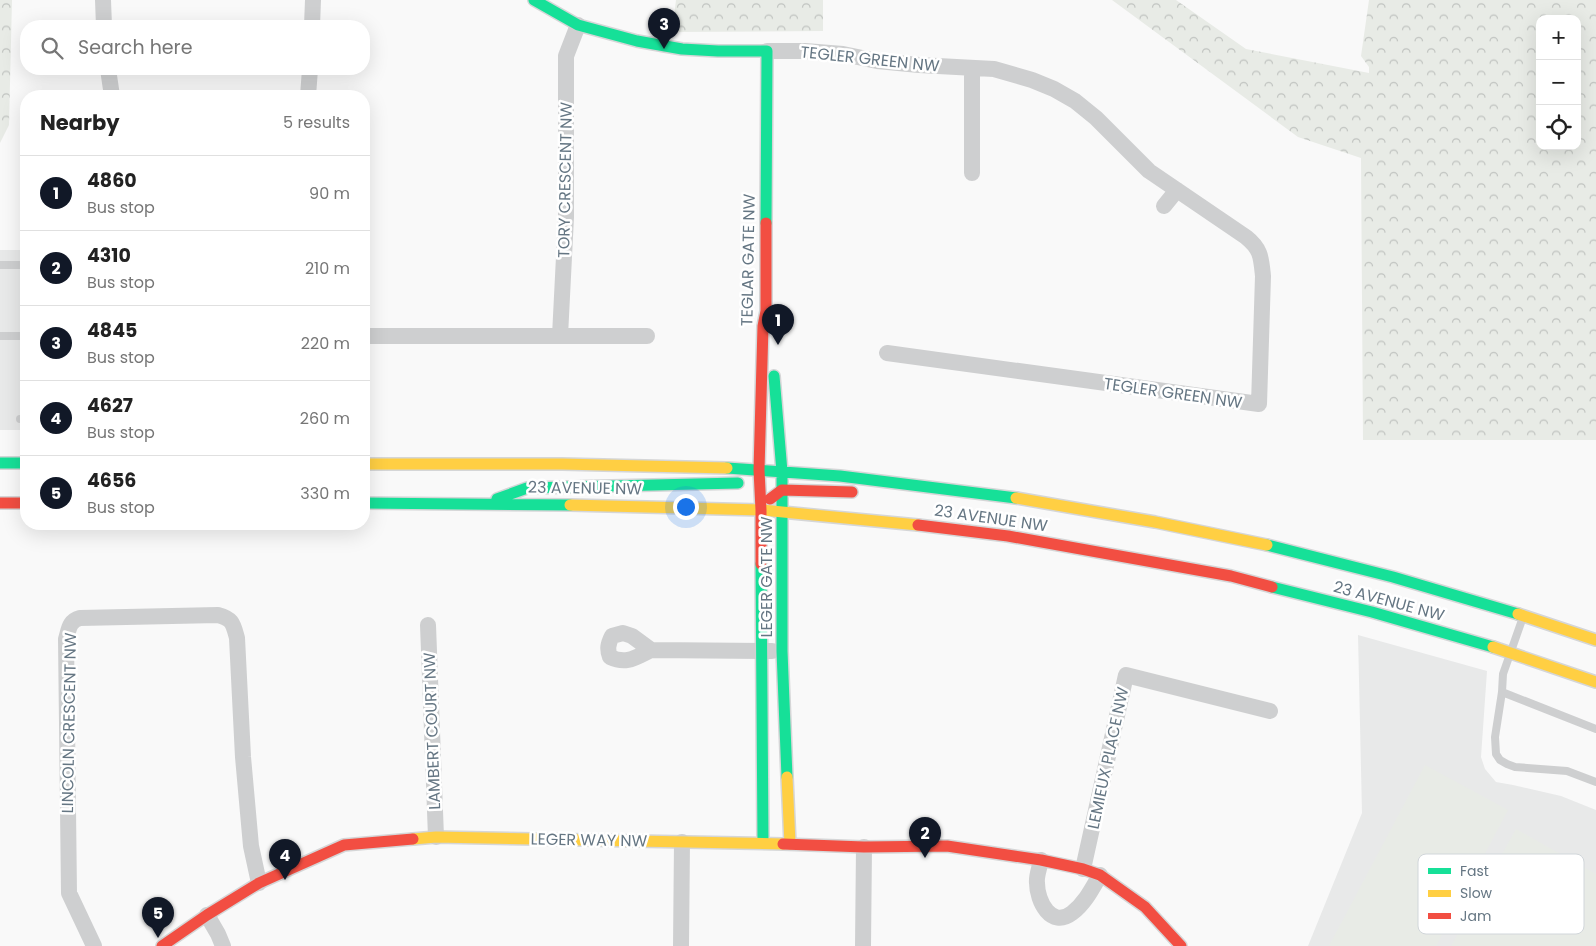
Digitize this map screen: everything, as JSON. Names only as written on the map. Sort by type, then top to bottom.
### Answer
[{"type":"street","points":[[103,0],[104,20]]},
{"type":"street","points":[[312,20],[313,0]]},
{"type":"street","points":[[534,0],[578,25],[637,41],[682,49],[767,51]]},
{"type":"street","name":"TORY CRESCENT NW","points":[[560,336],[566,217],[566,56],[578,25]]},
{"type":"street","name":"TEGLER GREEN NW","points":[[767,51],[843,54],[877,61],[972,69],[994,69],[1032,80],[1054,89],[1075,101],[1096,118],[1149,171],[1255,244],[1261,256],[1263,276],[1259,404],[887,353]]},
{"type":"street","name":"TEGLAR GATE NW","points":[[759,476],[763,326],[766,311],[767,51]]},
{"type":"street","points":[[972,69],[972,173]]},
{"type":"street","points":[[109,75],[111,90]]},
{"type":"street","points":[[308,90],[310,75]]},
{"type":"street","points":[[1164,206],[1177,190]]},
{"type":"street","name":"LEGER GATE NW","points":[[766,311],[770,326],[782,472],[782,651],[790,844]]},
{"type":"street","points":[[370,336],[647,336]]},
{"type":"street","points":[[0,464],[20,464]]},
{"type":"street","name":"23 AVENUE NW","points":[[370,464],[624,465],[759,476],[782,472],[898,482],[1025,499],[1127,515],[1310,555],[1382,573],[1524,615],[1596,640]]},
{"type":"street","points":[[484,504],[527,488],[759,476]]},
{"type":"street","name":"LEGER GATE NW","points":[[759,476],[762,510],[760,652],[763,843]]},
{"type":"street","points":[[762,510],[771,498],[782,490],[865,492]]},
{"type":"street","points":[[914,496],[943,499],[1025,499]]},
{"type":"street","points":[[0,503],[20,503]]},
{"type":"street","name":"23 AVENUE NW","points":[[370,504],[623,504],[782,511],[1008,536],[1231,576],[1372,612],[1512,652],[1596,682]]},
{"type":"street","name":"LINCOLN CRESCENT NW","points":[[94,946],[69,893],[66,639],[69,626],[74,620],[80,618],[218,615],[228,618],[234,625],[237,638],[242,757],[251,846],[259,883]]},
{"type":"street","name":"LAMBERT COURT NW","points":[[428,625],[436,837]]},
{"type":"street","points":[[651,650],[782,651]]},
{"type":"street","name":"LEMIEUX PLACE NW","points":[[1083,869],[1126,675],[1270,712]]},
{"type":"street","name":"LEGER WAY NW","points":[[162,946],[259,883],[344,845],[436,837],[948,846],[1041,860],[1083,869],[1100,875],[1145,907],[1181,946]]},
{"type":"street","points":[[681,946],[682,842]]},
{"type":"street","points":[[863,946],[864,846]]},
{"type":"street","points":[[1041,860],[1036,882],[1045,909],[1052,916],[1060,917],[1070,914],[1084,901],[1100,875]]},
{"type":"street","points":[[207,915],[223,946]]},
{"type":"lane","points":[[0,265],[20,265]]},
{"type":"lane","points":[[0,336],[20,336]]},
{"type":"lane","points":[[1524,615],[1503,674],[1495,737],[1496,754],[1500,760],[1507,764],[1525,769],[1567,771],[1596,782]]},
{"type":"lane","points":[[1502,692],[1596,729]]},
{"type":"shaded area","points":[[0,250],[20,250],[20,430],[0,430]]},
{"type":"shaded area","points":[[1358,635],[1487,671],[1481,757],[1485,769],[1496,782],[1561,796],[1596,810],[1596,946],[1308,946],[1362,813]]},
{"type":"green space","points":[[0,0],[12,0],[9,125],[0,143]]},
{"type":"green space","points":[[676,0],[823,0],[823,31],[672,32]]},
{"type":"green space","points":[[1112,0],[1176,0],[1246,49],[1369,73],[1369,67],[1361,56],[1369,0],[1596,0],[1596,440],[1363,440],[1361,158],[1298,137]]},
{"type":"green space","points":[[1425,765],[1508,810],[1485,854],[1418,854],[1418,934],[1442,934],[1436,946],[1329,946]]},
{"type":"green space","points":[[1516,829],[1560,854],[1502,854]]},
{"type":"green space","points":[[1584,867],[1596,874],[1596,946],[1451,946],[1458,934],[1584,934]]},
{"type":"traffic: fast","points":[[534,0],[578,25],[637,41],[682,49],[767,51],[766,223]]},
{"type":"traffic: fast","points":[[774,376],[782,472],[782,651],[787,777]]},
{"type":"traffic: fast","points":[[0,463],[20,463]]},
{"type":"traffic: fast","points":[[727,468],[840,476],[1016,498]]},
{"type":"traffic: fast","points":[[497,499],[527,488],[738,483]]},
{"type":"traffic: fast","points":[[370,503],[570,505]]},
{"type":"traffic: fast","points":[[1267,545],[1393,577],[1518,614]]},
{"type":"traffic: fast","points":[[761,564],[763,843]]},
{"type":"traffic: fast","points":[[1272,587],[1372,612],[1493,647]]},
{"type":"traffic: slow","points":[[370,464],[562,464],[727,468]]},
{"type":"traffic: slow","points":[[1016,498],[1155,522],[1267,545]]},
{"type":"traffic: slow","points":[[570,505],[761,510],[918,525]]},
{"type":"traffic: slow","points":[[1518,614],[1596,640]]},
{"type":"traffic: slow","points":[[1493,647],[1596,682]]},
{"type":"traffic: slow","points":[[787,777],[790,844]]},
{"type":"traffic: slow","points":[[413,839],[436,837],[783,844]]},
{"type":"traffic: jam","points":[[761,564],[759,470],[763,326],[766,311],[766,223]]},
{"type":"traffic: jam","points":[[770,499],[782,490],[852,492]]},
{"type":"traffic: jam","points":[[0,503],[20,503]]},
{"type":"traffic: jam","points":[[918,525],[1008,536],[1231,576],[1272,587]]},
{"type":"traffic: jam","points":[[162,946],[259,883],[344,845],[413,839]]},
{"type":"traffic: jam","points":[[783,844],[864,847],[947,846],[1041,860],[1083,869],[1100,875],[1145,907],[1181,946]]},
{"type":"place","name":"4845","points":[[664,49]]},
{"type":"place","name":"4860","points":[[778,345]]},
{"type":"place","name":"4310","points":[[925,858]]},
{"type":"place","name":"4627","points":[[285,880]]},
{"type":"place","name":"4656","points":[[158,938]]}]
